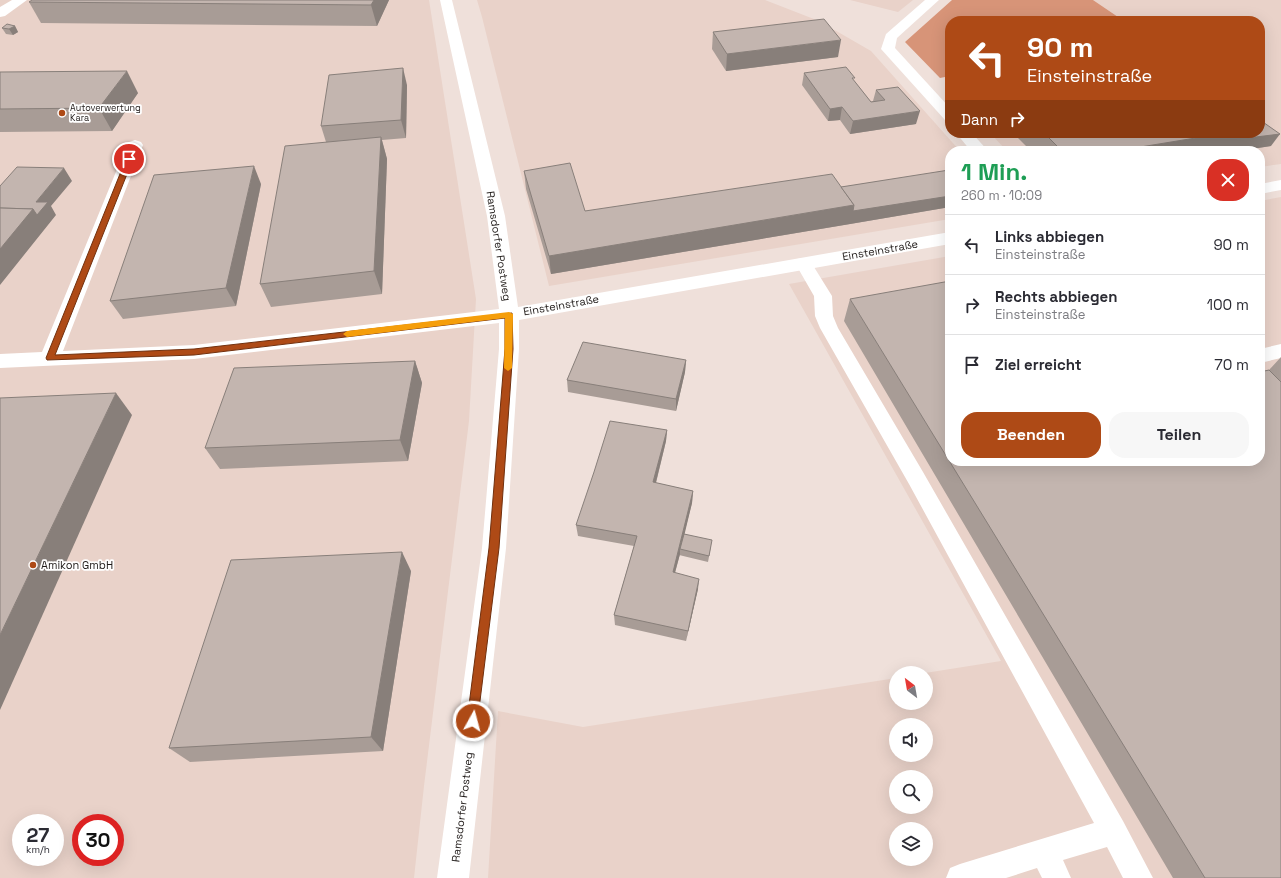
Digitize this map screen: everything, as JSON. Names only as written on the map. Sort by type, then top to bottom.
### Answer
[{"type":"street","points":[[0,14],[21,0]]},
{"type":"street","name":"Ramsdorfer Postweg","points":[[446,0],[496,216],[509,314],[509,349],[494,548],[453,878]]},
{"type":"street","points":[[931,0],[891,37],[888,49],[945,112]]},
{"type":"street","points":[[968,138],[976,146]]},
{"type":"street","points":[[50,358],[135,145]]},
{"type":"street","points":[[1265,188],[1281,185]]},
{"type":"street","name":"Einsteinstraße","points":[[0,361],[194,352],[509,314],[945,239]]},
{"type":"lane","points":[[804,263],[823,296],[824,316],[829,328],[920,485],[1140,878]]},
{"type":"lane","points":[[1265,355],[1281,351]]},
{"type":"lane","points":[[960,878],[1113,831]]},
{"type":"lane","points":[[1044,853],[1057,878]]},
{"type":"shaded area","points":[[0,0],[429,0],[476,299],[469,421],[414,878],[0,878]]},
{"type":"shaded area","points":[[477,0],[765,0],[819,21],[871,51],[945,134],[945,138],[948,138],[956,146],[945,146],[945,220],[549,286]]},
{"type":"shaded area","points":[[850,0],[913,0],[898,12]]},
{"type":"shaded area","points":[[952,0],[1093,0],[1117,16],[945,16],[945,77],[940,78],[905,42]]},
{"type":"shaded area","points":[[1093,0],[1281,0],[1281,164],[1265,166],[1265,146],[1002,146],[995,138],[1265,138],[1265,16],[1117,16]]},
{"type":"shaded area","points":[[1281,197],[1281,878],[488,878],[498,711],[583,727],[889,679],[889,710],[933,710],[933,672],[1001,661],[789,284],[945,257],[945,466],[1265,466],[1265,200]]},
{"type":"building","points":[[32,0],[374,0],[371,5],[29,2]]},
{"type":"building","points":[[824,19],[841,40],[727,54],[713,32]]},
{"type":"building","points":[[7,24],[15,26],[9,29],[2,28]]},
{"type":"building","points":[[846,67],[855,78],[852,78],[871,102],[885,100],[876,90],[898,87],[920,111],[853,121],[842,107],[830,109],[804,73]]},
{"type":"building","points":[[403,68],[401,120],[321,126],[329,75]]},
{"type":"building","points":[[127,71],[99,108],[0,109],[0,72]]},
{"type":"building","points":[[1265,124],[1280,134],[1265,136]]},
{"type":"building","points":[[381,137],[374,271],[260,284],[285,146]]},
{"type":"building","points":[[1049,138],[1195,138],[1147,146],[1057,146]]},
{"type":"building","points":[[570,163],[585,211],[832,174],[854,205],[549,256],[524,171]]},
{"type":"building","points":[[254,166],[226,288],[110,301],[154,175]]},
{"type":"building","points":[[17,167],[64,168],[36,202],[48,202],[37,215],[33,209],[0,208],[0,186]]},
{"type":"building","points":[[945,171],[945,197],[853,211],[854,205],[841,187]]},
{"type":"building","points":[[0,208],[33,209],[0,249]]},
{"type":"building","points":[[945,282],[945,454],[850,299]]},
{"type":"building","points":[[583,342],[686,360],[676,399],[567,380]]},
{"type":"building","points":[[415,361],[400,440],[205,448],[234,368]]},
{"type":"building","points":[[1269,370],[1281,382],[1281,878],[1205,878],[952,466],[1265,466],[1265,371]]},
{"type":"building","points":[[116,393],[0,635],[0,398]]},
{"type":"building","points":[[610,421],[667,430],[653,482],[693,491],[673,572],[699,579],[688,631],[614,615],[637,536],[576,525]]},
{"type":"building","points":[[684,534],[712,540],[709,556],[680,549]]},
{"type":"building","points":[[402,552],[371,737],[169,748],[231,560]]},
{"type":"slow traffic","points":[[347,334],[509,314],[508,368]]},
{"type":"place","name":"Autoverwertung Kara","points":[[62,113]]},
{"type":"place","name":"Amikon GmbH","points":[[33,565]]},
{"type":"route","points":[[129,159],[50,358],[194,352],[509,314],[509,349],[494,548],[473,721]]}]
